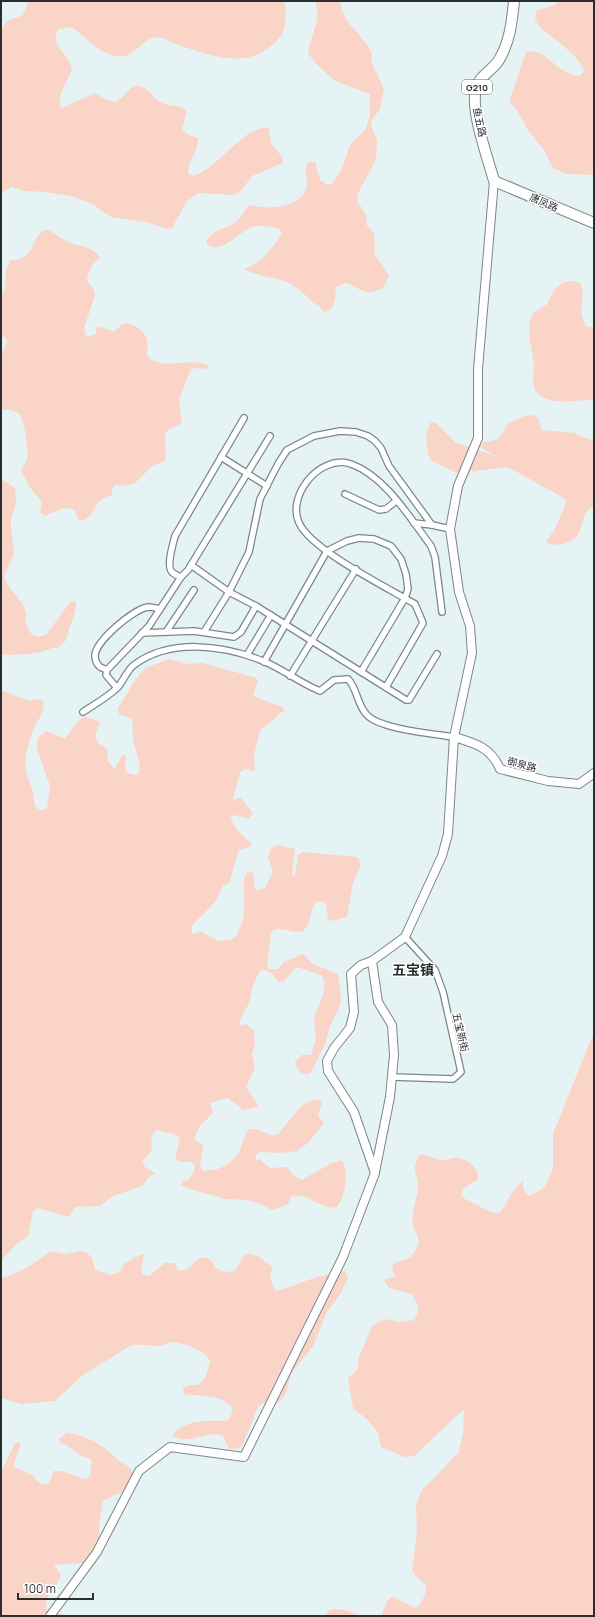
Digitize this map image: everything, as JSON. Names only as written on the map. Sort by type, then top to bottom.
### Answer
[{"type":"highway","name":"鱼五路","points":[[494,181],[475,108],[476,88],[482,76],[498,61],[511,32],[514,1]]},
{"type":"highway","name":"唐凤路","points":[[494,181],[594,223]]},
{"type":"street","points":[[375,1173],[354,1112],[328,1071],[327,1061],[334,1048],[350,1028],[354,1012],[351,974],[361,965],[372,961],[405,937],[444,849],[448,834],[454,737],[472,653],[470,626],[459,592],[450,529],[458,486],[478,438],[478,369],[494,181]]},
{"type":"street","points":[[181,577],[173,573],[170,569],[171,548],[176,536],[244,418]]},
{"type":"street","points":[[204,632],[229,592],[250,552],[260,498],[287,450],[314,436],[340,432],[356,432],[368,436],[381,448],[389,466],[432,525]]},
{"type":"street","points":[[106,670],[142,633],[191,565],[270,436]]},
{"type":"street","points":[[221,457],[267,486]]},
{"type":"street","points":[[386,687],[423,623],[415,604],[327,551],[302,528],[296,510],[298,494],[308,480],[329,465],[349,464],[361,469],[381,482],[431,546],[435,558],[442,612]]},
{"type":"street","points":[[345,494],[378,510],[386,509],[396,501]]},
{"type":"street","points":[[414,523],[450,529]]},
{"type":"street","points":[[264,662],[327,551],[347,541],[359,538],[374,539],[391,546],[401,560],[406,574],[408,589],[405,598],[361,672]]},
{"type":"street","points":[[191,565],[229,592],[256,606],[361,672],[409,700],[437,654]]},
{"type":"street","points":[[290,676],[356,569]]},
{"type":"street","points":[[166,632],[194,590]]},
{"type":"street","points":[[142,633],[204,632],[234,636],[241,632],[256,606]]},
{"type":"street","points":[[106,670],[100,667],[95,656],[96,651],[104,639],[117,626],[147,607],[160,609]]},
{"type":"street","points":[[247,656],[271,616]]},
{"type":"street","points":[[83,712],[117,688],[132,666],[150,654],[191,646],[247,656],[264,662],[320,691],[334,680],[348,679],[352,683],[365,714],[372,720],[407,731],[454,737]]},
{"type":"street","points":[[106,670],[106,675],[117,688]]},
{"type":"street","name":"御泉路","points":[[454,737],[481,745],[498,763],[500,769],[541,780],[579,784],[594,773]]},
{"type":"street","name":"五宝新街","points":[[392,1078],[453,1079],[461,1072],[443,992],[435,970],[405,937]]},
{"type":"street","points":[[50,1616],[97,1552],[139,1471],[170,1447],[244,1457],[342,1257],[375,1173],[390,1097],[394,1055],[392,1025],[378,1002],[372,961]]},
{"type":"shaded area","points":[[28,1],[284,1],[286,8],[286,19],[281,36],[270,47],[258,54],[246,58],[234,59],[208,54],[161,38],[147,40],[130,54],[115,56],[100,50],[75,29],[70,27],[59,29],[56,34],[58,44],[71,65],[72,70],[61,93],[59,106],[62,108],[95,93],[106,100],[116,102],[133,87],[139,86],[146,89],[164,104],[181,107],[187,110],[182,130],[189,135],[198,138],[197,147],[188,169],[188,173],[193,176],[203,172],[240,140],[259,129],[269,128],[271,143],[282,157],[283,163],[252,176],[240,192],[233,195],[199,193],[187,201],[172,228],[166,229],[150,223],[111,217],[92,204],[71,196],[45,192],[24,191],[12,187],[1,193],[1,30],[7,21],[23,15]]},
{"type":"shaded area","points":[[315,1],[340,1],[342,11],[348,22],[366,43],[372,54],[371,61],[384,89],[380,109],[371,121],[377,140],[376,160],[358,193],[357,201],[367,216],[366,224],[374,234],[375,255],[389,276],[383,288],[372,292],[363,291],[349,283],[341,284],[336,287],[335,299],[331,310],[324,312],[300,290],[285,281],[261,276],[244,269],[256,264],[271,249],[282,233],[278,228],[256,226],[241,233],[230,242],[219,247],[212,247],[206,244],[210,236],[214,233],[236,222],[249,205],[257,207],[284,206],[299,199],[304,193],[307,185],[305,172],[309,162],[315,162],[320,180],[325,184],[332,184],[342,168],[351,143],[365,130],[370,117],[370,94],[335,81],[315,63],[308,53],[318,14]]},
{"type":"shaded area","points":[[559,1],[594,1],[594,175],[567,174],[553,168],[544,150],[529,132],[518,112],[509,102],[526,52],[533,51],[539,53],[572,75],[580,76],[584,71],[573,54],[542,29],[536,21],[536,11],[555,5]]},
{"type":"shaded area","points":[[45,230],[49,230],[68,242],[90,249],[97,253],[100,257],[91,267],[87,280],[94,290],[95,295],[84,328],[86,337],[96,334],[96,328],[101,327],[114,332],[121,325],[129,324],[140,329],[147,339],[147,355],[152,360],[159,363],[194,362],[209,366],[205,369],[194,368],[190,371],[179,400],[182,423],[168,430],[165,435],[166,460],[151,467],[135,483],[123,486],[116,485],[112,488],[112,495],[101,500],[91,514],[83,521],[78,519],[75,510],[68,508],[45,516],[40,513],[42,502],[31,489],[21,470],[27,460],[26,436],[23,423],[19,414],[16,412],[1,410],[1,355],[8,341],[1,334],[1,297],[5,288],[6,270],[10,260],[24,257],[29,253],[40,233]]},
{"type":"shaded area","points":[[574,281],[580,283],[582,289],[582,314],[587,327],[594,327],[594,401],[548,400],[537,393],[534,387],[534,360],[529,325],[534,313],[547,304],[557,287],[563,283]]},
{"type":"shaded area","points":[[532,415],[538,418],[542,430],[574,433],[590,440],[594,438],[594,506],[585,514],[579,533],[576,537],[564,544],[554,545],[546,542],[556,527],[564,508],[566,500],[560,496],[508,467],[457,473],[432,461],[428,455],[426,434],[431,422],[436,423],[455,442],[495,456],[480,447],[483,442],[493,441],[499,438],[508,424],[524,416]]},
{"type":"shaded area","points":[[1,479],[15,488],[16,504],[11,519],[14,549],[13,557],[4,576],[9,586],[23,604],[26,614],[25,624],[28,626],[32,634],[37,636],[46,635],[71,601],[76,602],[66,640],[58,648],[26,654],[1,654]]},
{"type":"shaded area","points":[[169,659],[188,664],[202,663],[254,677],[258,681],[253,696],[282,707],[285,711],[280,713],[273,721],[260,730],[254,756],[255,771],[245,769],[240,772],[232,802],[235,799],[241,798],[253,813],[249,819],[234,815],[230,818],[238,831],[252,844],[249,847],[239,850],[229,883],[223,886],[217,899],[192,926],[192,934],[201,931],[218,941],[233,939],[237,935],[243,920],[244,878],[247,873],[252,871],[256,890],[265,888],[273,872],[268,857],[272,847],[277,845],[295,849],[292,874],[295,876],[298,855],[302,852],[357,857],[361,864],[353,883],[347,917],[332,921],[328,919],[326,904],[322,901],[317,902],[312,909],[308,924],[303,931],[295,932],[277,929],[271,933],[267,964],[269,969],[278,969],[284,962],[303,954],[313,964],[338,974],[341,998],[339,1008],[330,1026],[325,1045],[310,1074],[301,1074],[295,1061],[302,1055],[311,1055],[316,1039],[314,1017],[323,995],[325,983],[321,975],[297,967],[284,981],[278,982],[273,974],[262,969],[254,983],[248,1005],[240,1023],[240,1026],[246,1024],[254,1031],[255,1044],[252,1054],[255,1068],[246,1087],[260,1108],[257,1107],[243,1110],[228,1098],[210,1103],[213,1113],[200,1126],[194,1139],[203,1145],[200,1165],[202,1170],[207,1171],[223,1167],[236,1156],[249,1129],[271,1135],[278,1134],[298,1110],[310,1101],[316,1100],[322,1102],[318,1116],[324,1123],[309,1142],[297,1151],[281,1153],[260,1152],[256,1155],[255,1161],[259,1159],[270,1168],[286,1167],[291,1171],[293,1176],[302,1180],[340,1160],[344,1163],[345,1168],[344,1191],[337,1207],[325,1206],[309,1198],[298,1195],[292,1196],[287,1205],[272,1210],[256,1202],[226,1199],[189,1189],[181,1185],[183,1180],[187,1181],[194,1172],[195,1166],[191,1162],[181,1162],[175,1159],[180,1139],[177,1135],[157,1130],[154,1132],[151,1141],[152,1150],[142,1162],[145,1167],[155,1173],[146,1180],[144,1185],[111,1197],[101,1206],[75,1207],[69,1217],[37,1208],[33,1212],[28,1236],[15,1245],[1,1261],[1,690],[29,701],[38,699],[43,701],[44,705],[41,716],[32,733],[25,764],[27,776],[33,793],[34,805],[38,809],[43,810],[47,808],[50,786],[38,752],[37,742],[39,736],[46,731],[65,739],[77,722],[85,716],[100,722],[95,735],[98,743],[107,749],[108,761],[113,768],[116,767],[123,754],[126,757],[125,769],[127,773],[136,775],[139,772],[139,761],[133,740],[132,721],[131,718],[119,714],[118,708],[145,669]]},
{"type":"shaded area","points":[[594,1032],[594,1616],[381,1616],[387,1601],[392,1596],[415,1608],[424,1598],[426,1585],[415,1575],[412,1570],[417,1534],[416,1504],[422,1490],[459,1452],[463,1433],[464,1409],[414,1456],[405,1457],[381,1447],[378,1433],[368,1420],[353,1408],[348,1378],[357,1370],[359,1357],[372,1326],[384,1319],[400,1322],[414,1320],[418,1313],[416,1300],[411,1294],[389,1288],[384,1280],[396,1276],[392,1265],[410,1257],[416,1250],[419,1243],[413,1225],[413,1211],[418,1188],[415,1169],[416,1161],[419,1155],[427,1155],[442,1160],[458,1158],[471,1163],[478,1174],[478,1179],[464,1188],[461,1195],[465,1199],[486,1210],[497,1213],[501,1212],[513,1191],[524,1180],[524,1189],[530,1196],[545,1187],[553,1168],[553,1134]]},
{"type":"shaded area","points":[[50,1251],[65,1254],[80,1251],[85,1252],[92,1257],[95,1270],[110,1275],[120,1272],[124,1264],[141,1254],[144,1255],[141,1271],[143,1275],[149,1276],[165,1263],[174,1263],[178,1270],[184,1270],[202,1257],[213,1262],[214,1267],[221,1271],[231,1272],[236,1269],[244,1256],[248,1254],[258,1256],[270,1265],[272,1269],[270,1278],[276,1291],[317,1277],[345,1271],[348,1278],[341,1293],[327,1312],[313,1346],[291,1374],[286,1393],[281,1401],[272,1405],[263,1403],[258,1407],[243,1444],[240,1448],[229,1449],[223,1436],[217,1434],[192,1439],[179,1439],[173,1436],[176,1431],[188,1424],[204,1421],[226,1421],[230,1418],[233,1409],[229,1404],[217,1398],[184,1394],[183,1389],[190,1385],[198,1384],[204,1380],[210,1361],[199,1350],[178,1343],[171,1342],[161,1346],[130,1346],[83,1375],[55,1401],[21,1404],[1,1398],[1,1278],[15,1274],[27,1268]]},
{"type":"shaded area","points":[[67,1433],[81,1436],[99,1445],[128,1466],[134,1474],[123,1493],[116,1494],[103,1501],[99,1525],[100,1550],[95,1562],[54,1565],[61,1575],[47,1600],[46,1609],[66,1616],[1,1616],[1,1472],[14,1445],[18,1442],[21,1443],[13,1466],[31,1475],[39,1483],[45,1485],[49,1484],[54,1471],[62,1471],[87,1479],[90,1476],[92,1461],[60,1443],[59,1439]]},
{"type":"shaded area","points":[[336,1609],[349,1611],[359,1616],[325,1616],[329,1610]]},
{"type":"district","name":"五宝镇","points":[[413,969]]}]
